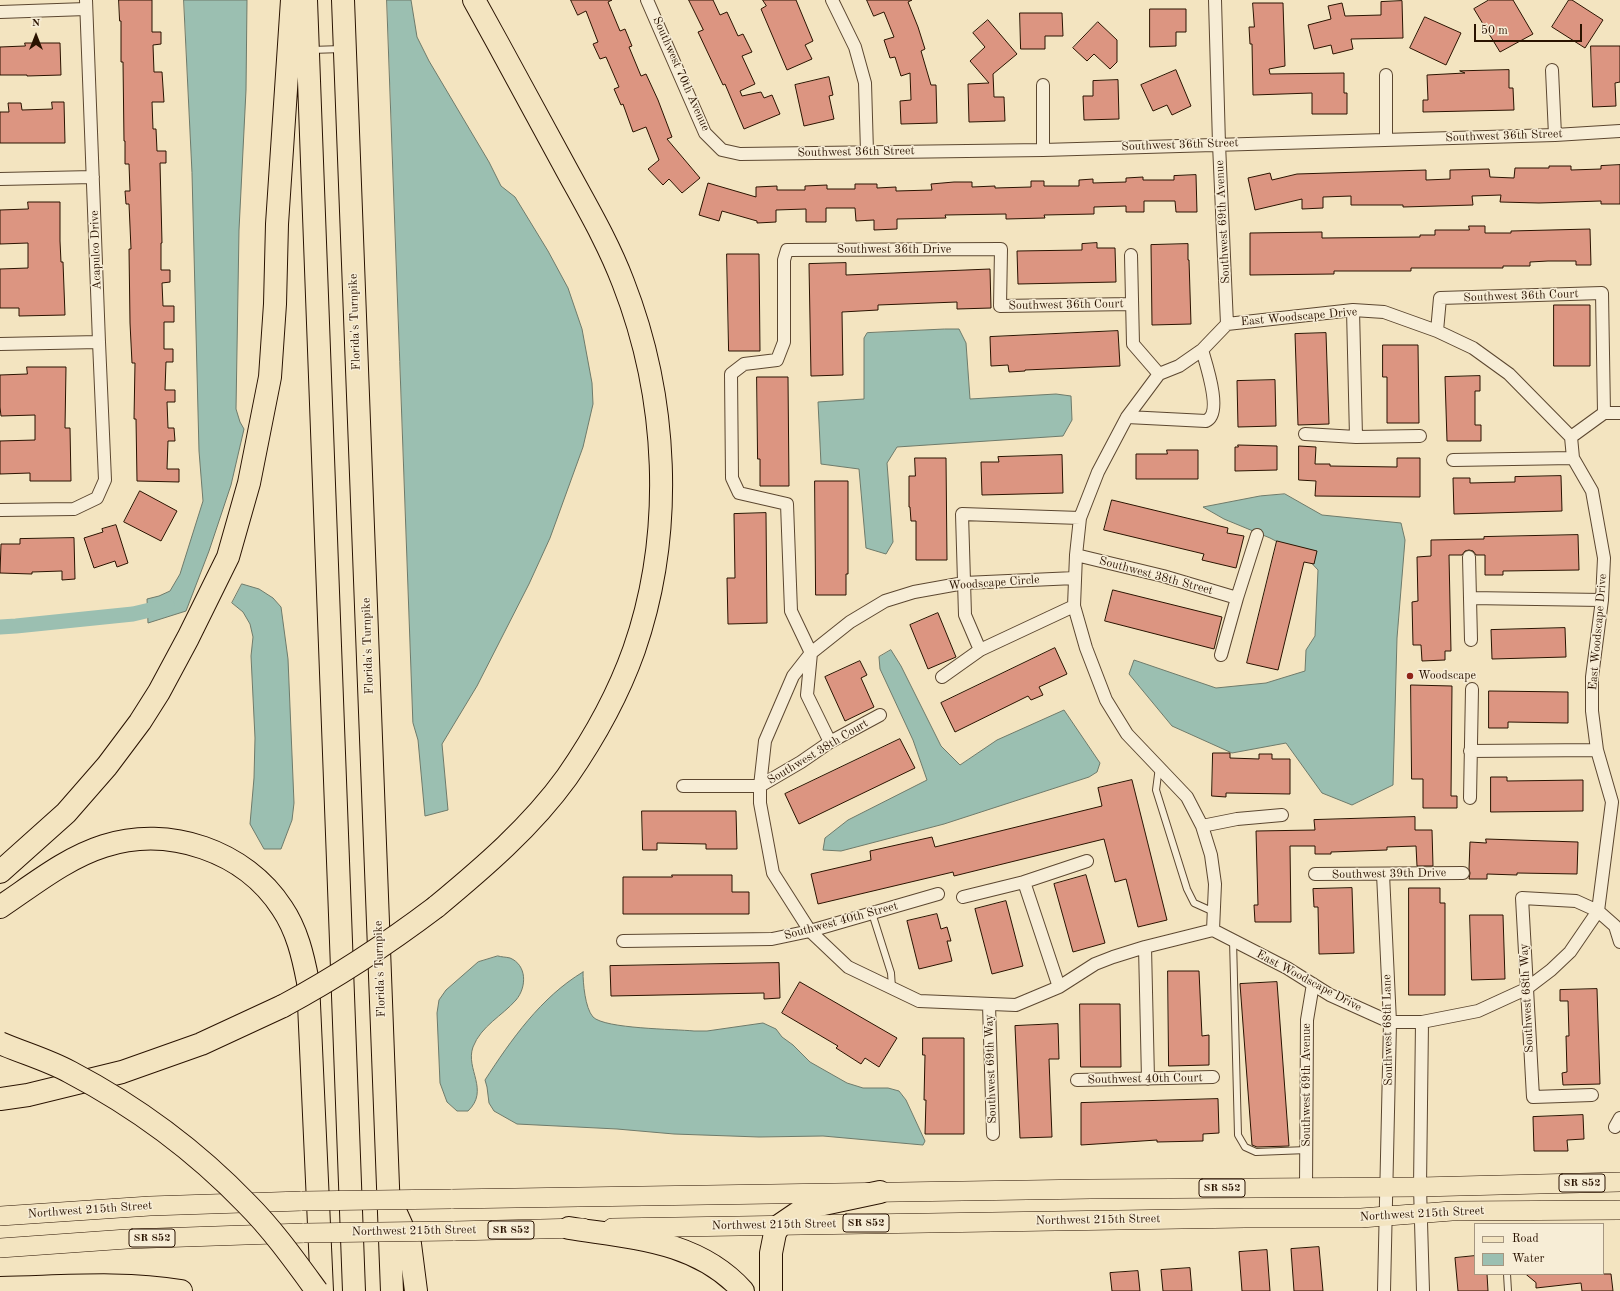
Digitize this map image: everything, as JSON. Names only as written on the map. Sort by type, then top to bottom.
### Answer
[{"type":"highway","points":[[0,872],[66,813],[107,766],[140,722],[159,692],[228,557],[250,483],[270,377],[275,304],[277,224],[292,0]]},
{"type":"highway","points":[[306,0],[354,1291]]},
{"type":"highway","name":"Florida's Turnpike","points":[[343,0],[392,1291]]},
{"type":"highway","points":[[0,1099],[122,1072],[202,1044],[283,1006],[354,965],[436,907],[495,856],[545,804],[566,778],[605,716],[621,681],[634,649],[644,616],[652,581],[660,517],[660,447],[652,383],[643,344],[624,283],[601,233],[474,0]]},
{"type":"highway","points":[[0,854],[24,834],[79,780],[179,653]]},
{"type":"highway","points":[[0,908],[64,864],[85,853],[122,841],[144,839],[165,839],[203,847],[222,855],[241,867],[270,892],[283,909],[292,926],[299,943],[308,982],[322,1291]]},
{"type":"highway","points":[[0,1043],[69,1072],[137,1112],[201,1159],[247,1204],[295,1261],[317,1291]]},
{"type":"highway","points":[[771,1291],[771,1253],[774,1238],[780,1225],[805,1208],[880,1192]]},
{"type":"highway","points":[[388,1196],[410,1244],[416,1291]]},
{"type":"highway","points":[[569,1228],[647,1239],[685,1251],[716,1267],[743,1291]]},
{"type":"highway","points":[[0,1288],[118,1285],[145,1286],[181,1291]]},
{"type":"main road","name":"Northwest 215th Street","points":[[0,1216],[150,1206],[302,1201],[880,1192],[1420,1187],[1620,1182]]},
{"type":"main road","name":"Northwest 215th Street","points":[[0,1248],[127,1239],[304,1233],[1245,1218],[1360,1218],[1452,1211],[1620,1210]]},
{"type":"street","name":"Southwest 70th Avenue","points":[[647,0],[705,133],[722,150],[740,154]]},
{"type":"street","points":[[832,0],[855,47],[865,84],[867,152]]},
{"type":"street","name":"Southwest 69th Avenue","points":[[1215,0],[1219,144],[1227,324]]},
{"type":"street","points":[[0,12],[86,5]]},
{"type":"street","name":"Acapulco Drive","points":[[0,510],[74,509],[97,498],[105,480],[98,342],[86,5]]},
{"type":"street","points":[[1552,70],[1555,135]]},
{"type":"street","points":[[1386,75],[1386,140]]},
{"type":"street","points":[[1043,85],[1043,150]]},
{"type":"street","name":"Southwest 36th Street","points":[[740,154],[1043,150],[1555,135],[1620,131]]},
{"type":"street","points":[[0,180],[93,177]]},
{"type":"street","name":"Southwest 36th Drive","points":[[811,653],[791,611],[786,504],[739,493],[732,478],[731,374],[744,364],[777,360],[784,342],[784,260],[787,250],[1001,249],[1000,306]]},
{"type":"street","points":[[1130,255],[1133,344],[1159,374]]},
{"type":"street","name":"Southwest 36th Court","points":[[1436,331],[1440,298],[1602,294],[1604,413]]},
{"type":"street","name":"Southwest 36th Court","points":[[1000,306],[1131,304]]},
{"type":"street","points":[[1353,310],[1356,437]]},
{"type":"street","name":"East Woodscape Drive","points":[[1213,930],[1287,968],[1348,1004],[1390,1022],[1422,1022],[1478,1011],[1526,989],[1551,970],[1570,952],[1598,911],[1612,802],[1597,750],[1592,711],[1592,677],[1602,600],[1604,558],[1592,491],[1573,458],[1571,437],[1509,374],[1473,348],[1436,331],[1384,312],[1353,310],[1227,324]]},
{"type":"street","points":[[989,1005],[1016,1005],[1059,987],[1095,964],[1145,946],[1213,930],[1215,884],[1211,855],[1202,826],[1187,797],[1127,734],[1106,700],[1086,648],[1074,606],[1076,555],[1080,518],[1098,472],[1127,417],[1159,374],[1179,366],[1202,350],[1227,324]]},
{"type":"street","points":[[0,344],[98,342]]},
{"type":"street","points":[[1127,417],[1206,421],[1210,419],[1212,415],[1214,392],[1202,350]]},
{"type":"street","points":[[1571,437],[1604,413],[1620,413]]},
{"type":"street","points":[[1305,434],[1356,437],[1420,436]]},
{"type":"street","points":[[1453,460],[1573,458]]},
{"type":"street","points":[[980,650],[965,615],[962,514],[1080,518]]},
{"type":"street","points":[[1221,655],[1236,598],[1256,535]]},
{"type":"street","name":"Southwest 38th Street","points":[[1076,555],[1163,576],[1236,598]]},
{"type":"street","points":[[1469,557],[1471,640]]},
{"type":"street","name":"Woodscape Circle","points":[[989,1005],[919,1001],[848,967],[810,931],[773,873],[760,803],[760,786],[766,741],[793,676],[811,653],[850,622],[885,602],[914,592],[964,583],[1075,578]]},
{"type":"street","points":[[1470,598],[1602,600]]},
{"type":"street","points":[[942,677],[980,650],[1074,606]]},
{"type":"street","points":[[811,653],[806,695],[830,742]]},
{"type":"street","points":[[1470,798],[1472,689]]},
{"type":"street","name":"Southwest 38th Court","points":[[682,786],[760,786],[801,762],[830,742],[880,715]]},
{"type":"street","points":[[1470,751],[1597,750]]},
{"type":"street","points":[[1202,826],[1237,819],[1282,815]]},
{"type":"street","points":[[963,897],[1024,882],[1087,860]]},
{"type":"street","name":"Southwest 39th Drive","points":[[1315,874],[1464,872]]},
{"type":"street","name":"Southwest 68th Lane","points":[[1383,874],[1390,1022],[1384,1291]]},
{"type":"street","points":[[1024,882],[1059,987]]},
{"type":"street","name":"Southwest 40th Street","points":[[623,941],[772,939],[810,931],[938,894]]},
{"type":"street","name":"Southwest 68th Way","points":[[1592,1096],[1533,1097],[1522,898],[1576,901],[1598,911]]},
{"type":"street","points":[[1598,911],[1616,926],[1620,942]]},
{"type":"street","points":[[1145,946],[1148,1079]]},
{"type":"street","name":"Southwest 69th Avenue","points":[[1306,1187],[1307,1020],[1313,984]]},
{"type":"street","name":"Southwest 69th Way","points":[[989,1005],[993,1134]]},
{"type":"street","points":[[1422,1022],[1420,1214],[1423,1291]]},
{"type":"street","name":"Southwest 40th Court","points":[[1077,1080],[1213,1077]]},
{"type":"lane","points":[[308,50],[345,48]]},
{"type":"lane","points":[[1159,767],[1156,790],[1187,889],[1194,903],[1214,912]]},
{"type":"lane","points":[[872,913],[891,973],[892,988]]},
{"type":"lane","points":[[1233,940],[1238,1135],[1245,1147],[1256,1152],[1307,1150]]},
{"type":"lane","points":[[1507,1275],[1508,1291]]},
{"type":"water","points":[[184,0],[247,0],[246,90],[239,230],[236,409],[244,429],[231,485],[209,551],[186,611],[148,623],[147,599],[170,591],[180,574],[203,501],[199,451],[192,173]]},
{"type":"water","points":[[387,0],[411,0],[417,37],[429,61],[489,162],[501,186],[515,197],[548,251],[568,288],[582,329],[592,383],[593,404],[583,447],[550,538],[529,584],[477,686],[442,744],[448,810],[425,816],[418,740],[413,723]]},
{"type":"water","points":[[959,329],[966,343],[970,399],[1056,394],[1071,396],[1072,420],[1063,436],[897,447],[887,463],[893,542],[886,554],[866,548],[859,469],[821,464],[818,402],[864,399],[864,338],[867,333]]},
{"type":"water","points":[[1285,494],[1322,515],[1401,523],[1405,540],[1397,638],[1393,785],[1352,805],[1322,793],[1286,743],[1232,753],[1172,726],[1129,674],[1134,660],[1216,688],[1266,683],[1305,671],[1306,650],[1315,636],[1318,570],[1305,556],[1270,538],[1224,519],[1203,507],[1260,496]]},
{"type":"water","points":[[242,584],[259,589],[273,598],[281,607],[288,659],[294,803],[292,820],[281,849],[264,849],[250,824],[254,778],[255,738],[251,656],[253,637],[250,624],[243,612],[232,603]]},
{"type":"water","points":[[891,650],[901,666],[941,746],[960,765],[997,740],[1064,710],[1100,763],[1097,772],[1089,777],[944,824],[841,851],[823,850],[825,838],[848,820],[927,780],[913,740],[880,669],[879,657]]},
{"type":"water","points":[[498,956],[510,958],[516,961],[520,966],[524,977],[522,989],[516,1000],[486,1027],[473,1047],[471,1055],[476,1079],[477,1095],[474,1103],[468,1111],[457,1111],[447,1102],[440,1083],[437,1013],[439,1000],[446,990],[478,962]]},
{"type":"water","points":[[583,972],[584,989],[588,1008],[593,1017],[600,1021],[641,1028],[694,1031],[707,1031],[763,1023],[776,1029],[782,1037],[793,1045],[810,1062],[847,1083],[863,1088],[888,1088],[899,1091],[906,1100],[925,1141],[923,1145],[823,1136],[759,1137],[674,1134],[617,1129],[517,1124],[494,1111],[489,1103],[485,1080],[505,1050],[528,1020],[554,994]]},
{"type":"building","points":[[119,0],[152,0],[152,32],[161,32],[161,44],[153,45],[154,72],[162,72],[164,102],[152,102],[153,129],[156,129],[157,151],[166,151],[166,163],[160,163],[162,243],[161,270],[170,270],[170,282],[162,283],[163,306],[174,306],[174,322],[164,322],[164,349],[173,349],[173,362],[166,362],[165,390],[175,390],[175,402],[167,402],[168,428],[174,428],[175,441],[168,441],[167,469],[179,469],[179,482],[137,481],[136,419],[134,419],[135,363],[132,363],[130,323],[129,249],[131,249],[129,204],[126,204],[125,191],[130,191],[129,164],[125,164],[123,62],[121,62],[121,21]]},
{"type":"building","points":[[571,0],[612,0],[608,2],[620,31],[625,29],[632,46],[629,47],[641,76],[646,74],[658,100],[672,137],[667,139],[700,178],[682,193],[669,179],[663,185],[648,169],[659,160],[646,127],[633,132],[623,104],[621,105],[614,89],[619,87],[606,57],[600,59],[593,44],[598,42],[586,11],[578,15]]},
{"type":"building","points":[[689,0],[713,0],[720,15],[727,12],[738,36],[743,34],[752,52],[742,56],[755,84],[740,91],[742,96],[761,92],[764,98],[772,95],[780,114],[744,129],[725,84],[723,85],[698,32],[703,30]]},
{"type":"building","points":[[763,0],[796,0],[813,41],[805,45],[812,59],[787,70],[761,9],[766,6]]},
{"type":"building","points":[[867,0],[912,0],[908,2],[925,49],[921,51],[931,85],[936,85],[937,123],[901,124],[900,101],[911,100],[910,73],[901,76],[895,57],[890,58],[884,40],[894,37],[884,12],[874,16]]},
{"type":"building","points":[[1489,0],[1513,0],[1533,34],[1500,52],[1474,9]]},
{"type":"building","points":[[1569,0],[1572,0],[1603,20],[1585,48],[1552,27]]},
{"type":"building","points":[[1402,1],[1403,38],[1351,39],[1353,49],[1333,54],[1331,45],[1314,49],[1308,25],[1331,19],[1328,6],[1342,3],[1345,16],[1381,15],[1381,2]]},
{"type":"building","points":[[1253,3],[1283,3],[1285,66],[1269,69],[1270,74],[1344,73],[1344,93],[1347,93],[1347,114],[1312,114],[1312,93],[1253,95],[1252,44],[1250,44],[1249,27],[1254,27]]},
{"type":"building","points":[[1150,9],[1186,9],[1186,32],[1176,32],[1176,46],[1150,47]]},
{"type":"building","points":[[1020,13],[1062,13],[1063,36],[1045,36],[1045,49],[1021,49]]},
{"type":"building","points":[[1425,17],[1461,33],[1446,65],[1410,48]]},
{"type":"building","points":[[988,20],[1017,54],[993,74],[994,97],[1004,97],[1005,121],[969,122],[968,84],[989,83],[970,61],[985,47],[973,33]]},
{"type":"building","points":[[1098,22],[1117,40],[1117,62],[1110,69],[1094,54],[1087,61],[1073,48]]},
{"type":"building","points":[[25,43],[60,43],[61,75],[0,75],[0,47],[25,46]]},
{"type":"building","points":[[1591,46],[1620,46],[1620,82],[1615,83],[1616,106],[1593,107]]},
{"type":"building","points":[[1176,70],[1191,106],[1172,115],[1167,105],[1153,111],[1141,85]]},
{"type":"building","points":[[1509,70],[1509,88],[1513,88],[1514,110],[1423,112],[1423,100],[1428,100],[1427,75],[1465,73],[1460,71]]},
{"type":"building","points":[[829,77],[833,95],[829,96],[834,119],[804,126],[795,85]]},
{"type":"building","points":[[1118,80],[1119,119],[1084,120],[1083,96],[1093,96],[1093,81]]},
{"type":"building","points":[[52,102],[64,102],[65,143],[0,143],[0,112],[9,112],[8,103],[21,103],[22,110],[52,109]]},
{"type":"building","points":[[1620,165],[1620,204],[1601,204],[1601,201],[1539,203],[1500,202],[1501,195],[1472,196],[1473,205],[1403,207],[1403,205],[1351,205],[1351,196],[1323,197],[1323,208],[1302,209],[1302,199],[1255,210],[1248,178],[1270,173],[1272,180],[1297,174],[1426,170],[1426,180],[1450,179],[1450,170],[1489,169],[1490,177],[1514,178],[1515,168],[1549,168],[1549,166],[1571,166],[1571,170],[1601,169],[1601,166]]},
{"type":"building","points":[[1196,175],[1197,212],[1176,212],[1175,201],[1144,201],[1144,212],[1126,212],[1126,206],[1094,207],[1094,214],[1044,215],[1045,218],[1006,219],[1006,214],[945,215],[946,218],[897,219],[897,229],[874,230],[874,220],[856,221],[855,208],[826,208],[826,222],[806,222],[806,209],[776,210],[776,222],[757,223],[757,221],[722,211],[719,221],[699,215],[708,183],[756,197],[756,187],[777,186],[777,190],[805,190],[805,186],[827,185],[827,189],[855,189],[855,184],[877,184],[877,188],[896,187],[896,191],[932,190],[931,184],[954,182],[972,182],[972,187],[995,186],[995,188],[1031,187],[1031,181],[1044,181],[1044,186],[1079,186],[1079,180],[1093,179],[1093,183],[1126,182],[1126,178],[1143,177],[1143,180],[1174,180],[1174,176]]},
{"type":"building","points":[[28,202],[60,202],[60,241],[61,262],[63,262],[65,315],[19,316],[19,308],[0,308],[0,269],[28,268],[28,243],[0,244],[0,210],[28,209]]},
{"type":"building","points":[[1469,226],[1485,226],[1485,233],[1590,229],[1591,265],[1576,265],[1576,261],[1548,261],[1530,262],[1530,266],[1503,266],[1503,268],[1411,268],[1411,271],[1334,271],[1334,274],[1250,275],[1250,233],[1322,232],[1322,238],[1420,237],[1420,235],[1435,235],[1435,230],[1469,230]]},
{"type":"building","points":[[1097,243],[1097,248],[1115,248],[1116,282],[1018,284],[1017,251],[1082,250],[1082,244]]},
{"type":"building","points":[[1188,244],[1191,324],[1152,325],[1151,245]]},
{"type":"building","points":[[727,254],[759,254],[760,351],[729,351]]},
{"type":"building","points":[[846,263],[846,275],[990,269],[991,308],[957,309],[957,302],[878,305],[878,310],[842,312],[843,375],[811,376],[809,264]]},
{"type":"building","points":[[1554,305],[1590,305],[1590,366],[1554,366]]},
{"type":"building","points":[[1118,331],[1120,366],[1009,372],[1008,365],[991,366],[990,337]]},
{"type":"building","points":[[1326,333],[1329,424],[1298,425],[1295,334]]},
{"type":"building","points":[[1383,345],[1418,345],[1419,423],[1387,423],[1387,377],[1383,377]]},
{"type":"building","points":[[27,367],[66,367],[65,428],[70,428],[71,481],[30,481],[30,473],[0,474],[0,441],[35,440],[35,415],[1,416],[0,407],[0,375],[27,374]]},
{"type":"building","points":[[1480,376],[1480,391],[1475,391],[1475,425],[1481,425],[1481,441],[1447,441],[1445,377]]},
{"type":"building","points":[[757,377],[788,377],[789,486],[760,486],[760,459],[758,459]]},
{"type":"building","points":[[1275,380],[1276,426],[1238,427],[1237,381]]},
{"type":"building","points":[[1238,445],[1277,446],[1277,470],[1235,471],[1235,447],[1238,447]]},
{"type":"building","points":[[1299,446],[1316,447],[1315,464],[1330,464],[1330,466],[1397,467],[1397,458],[1420,458],[1420,497],[1315,496],[1316,481],[1299,480]]},
{"type":"building","points":[[1167,450],[1198,450],[1198,479],[1136,479],[1136,454],[1167,454]]},
{"type":"building","points":[[1062,455],[1063,493],[982,495],[981,462],[999,462],[998,457]]},
{"type":"building","points":[[915,458],[946,458],[947,560],[916,560],[916,521],[911,521],[909,507],[909,476],[915,476]]},
{"type":"building","points":[[1561,476],[1562,511],[1454,514],[1453,478],[1470,478],[1470,483],[1515,482],[1515,477]]},
{"type":"building","points":[[815,481],[848,481],[848,574],[846,574],[846,595],[816,595]]},
{"type":"building","points":[[140,491],[177,511],[161,541],[124,522]]},
{"type":"building","points":[[1112,500],[1228,528],[1227,533],[1244,536],[1236,568],[1202,560],[1204,554],[1104,530]]},
{"type":"building","points":[[766,513],[767,623],[728,624],[727,578],[735,578],[734,514]]},
{"type":"building","points":[[116,525],[128,563],[117,567],[115,561],[94,568],[84,538],[103,532],[102,529]]},
{"type":"building","points":[[1578,535],[1579,570],[1503,571],[1503,575],[1485,575],[1485,555],[1476,555],[1473,551],[1469,550],[1465,551],[1462,555],[1449,555],[1451,651],[1445,651],[1445,660],[1422,661],[1421,645],[1413,645],[1412,602],[1418,601],[1417,557],[1431,556],[1431,540]]},
{"type":"building","points":[[74,538],[75,579],[62,580],[62,571],[32,572],[32,574],[0,573],[1,544],[20,544],[20,539]]},
{"type":"building","points":[[1277,541],[1317,551],[1314,564],[1304,562],[1278,670],[1247,663]]},
{"type":"building","points":[[1113,590],[1222,617],[1214,649],[1105,621]]},
{"type":"building","points":[[938,613],[956,657],[928,669],[910,625]]},
{"type":"building","points":[[1565,628],[1566,657],[1492,659],[1491,630]]},
{"type":"building","points":[[1055,648],[1067,674],[1039,687],[1043,695],[1031,700],[1028,696],[955,732],[941,703]]},
{"type":"building","points":[[860,661],[867,675],[861,678],[874,707],[845,721],[825,677]]},
{"type":"building","points":[[1411,685],[1452,686],[1451,796],[1457,796],[1457,808],[1423,808],[1423,779],[1412,779]]},
{"type":"building","points":[[1489,691],[1568,692],[1568,723],[1508,722],[1508,728],[1489,728]]},
{"type":"building","points":[[900,739],[915,768],[799,824],[785,794]]},
{"type":"building","points":[[1213,753],[1230,753],[1230,758],[1259,759],[1259,754],[1272,754],[1272,759],[1290,759],[1290,794],[1226,793],[1226,797],[1212,796]]},
{"type":"building","points":[[1491,777],[1507,777],[1507,781],[1583,780],[1583,811],[1491,812]]},
{"type":"building","points":[[1132,780],[1167,920],[1138,927],[1126,879],[1115,882],[1104,839],[954,876],[953,872],[818,904],[811,874],[871,860],[870,851],[932,837],[935,847],[1102,806],[1098,788]]},
{"type":"building","points":[[642,811],[736,811],[737,849],[706,849],[706,844],[657,843],[657,850],[643,850]]},
{"type":"building","points":[[1415,817],[1415,830],[1432,830],[1433,866],[1417,866],[1416,846],[1387,847],[1387,850],[1315,854],[1315,846],[1290,846],[1291,922],[1255,922],[1254,905],[1258,905],[1256,831],[1315,830],[1314,820]]},
{"type":"building","points":[[1486,839],[1578,842],[1577,874],[1487,874],[1487,879],[1469,879],[1470,842],[1486,843]]},
{"type":"building","points":[[672,875],[732,875],[732,892],[749,892],[749,914],[623,914],[623,877],[672,877]]},
{"type":"building","points":[[1086,875],[1105,943],[1073,952],[1054,884]]},
{"type":"building","points":[[1352,888],[1354,953],[1319,954],[1318,907],[1314,907],[1313,889]]},
{"type":"building","points":[[1409,888],[1440,888],[1440,903],[1445,903],[1445,995],[1409,995]]},
{"type":"building","points":[[1006,901],[1023,966],[992,974],[975,909]]},
{"type":"building","points":[[937,914],[941,929],[947,927],[951,941],[947,941],[952,961],[919,969],[907,921]]},
{"type":"building","points":[[1470,915],[1503,915],[1505,979],[1472,980]]},
{"type":"building","points":[[779,963],[780,998],[764,999],[764,993],[611,996],[610,966]]},
{"type":"building","points":[[1168,971],[1199,971],[1202,1036],[1209,1035],[1209,1065],[1169,1066]]},
{"type":"building","points":[[800,982],[897,1038],[879,1067],[865,1058],[861,1064],[836,1048],[838,1046],[782,1013]]},
{"type":"building","points":[[1277,982],[1289,1146],[1257,1147],[1252,1145],[1240,984]]},
{"type":"building","points":[[1597,989],[1600,1084],[1563,1085],[1562,1073],[1567,1072],[1566,1036],[1569,1036],[1568,1001],[1560,1001],[1560,990]]},
{"type":"building","points":[[1080,1004],[1120,1004],[1121,1067],[1081,1067]]},
{"type":"building","points":[[1058,1024],[1059,1059],[1049,1059],[1052,1137],[1020,1138],[1015,1026]]},
{"type":"building","points":[[923,1038],[964,1038],[964,1134],[925,1134],[926,1100],[924,1100],[925,1055],[923,1055]]},
{"type":"building","points":[[1218,1099],[1219,1133],[1203,1134],[1203,1141],[1157,1142],[1157,1140],[1081,1145],[1081,1103]]},
{"type":"building","points":[[1583,1115],[1584,1139],[1567,1140],[1568,1151],[1534,1151],[1533,1117]]},
{"type":"building","points":[[1319,1247],[1323,1291],[1294,1291],[1291,1249]]},
{"type":"building","points":[[1267,1250],[1270,1291],[1242,1291],[1239,1252]]},
{"type":"building","points":[[1474,1256],[1474,1275],[1487,1275],[1488,1291],[1458,1291],[1455,1258]]},
{"type":"building","points":[[1190,1268],[1192,1291],[1163,1291],[1161,1270]]},
{"type":"building","points":[[1138,1271],[1140,1291],[1112,1291],[1110,1273]]},
{"type":"building","points":[[1611,1274],[1613,1291],[1582,1291],[1581,1283],[1536,1288],[1536,1283],[1527,1275]]},
{"type":"waterway","points":[[0,627],[133,614],[167,606]]},
{"type":"place","name":"Woodscape","points":[[1410,676]]}]
